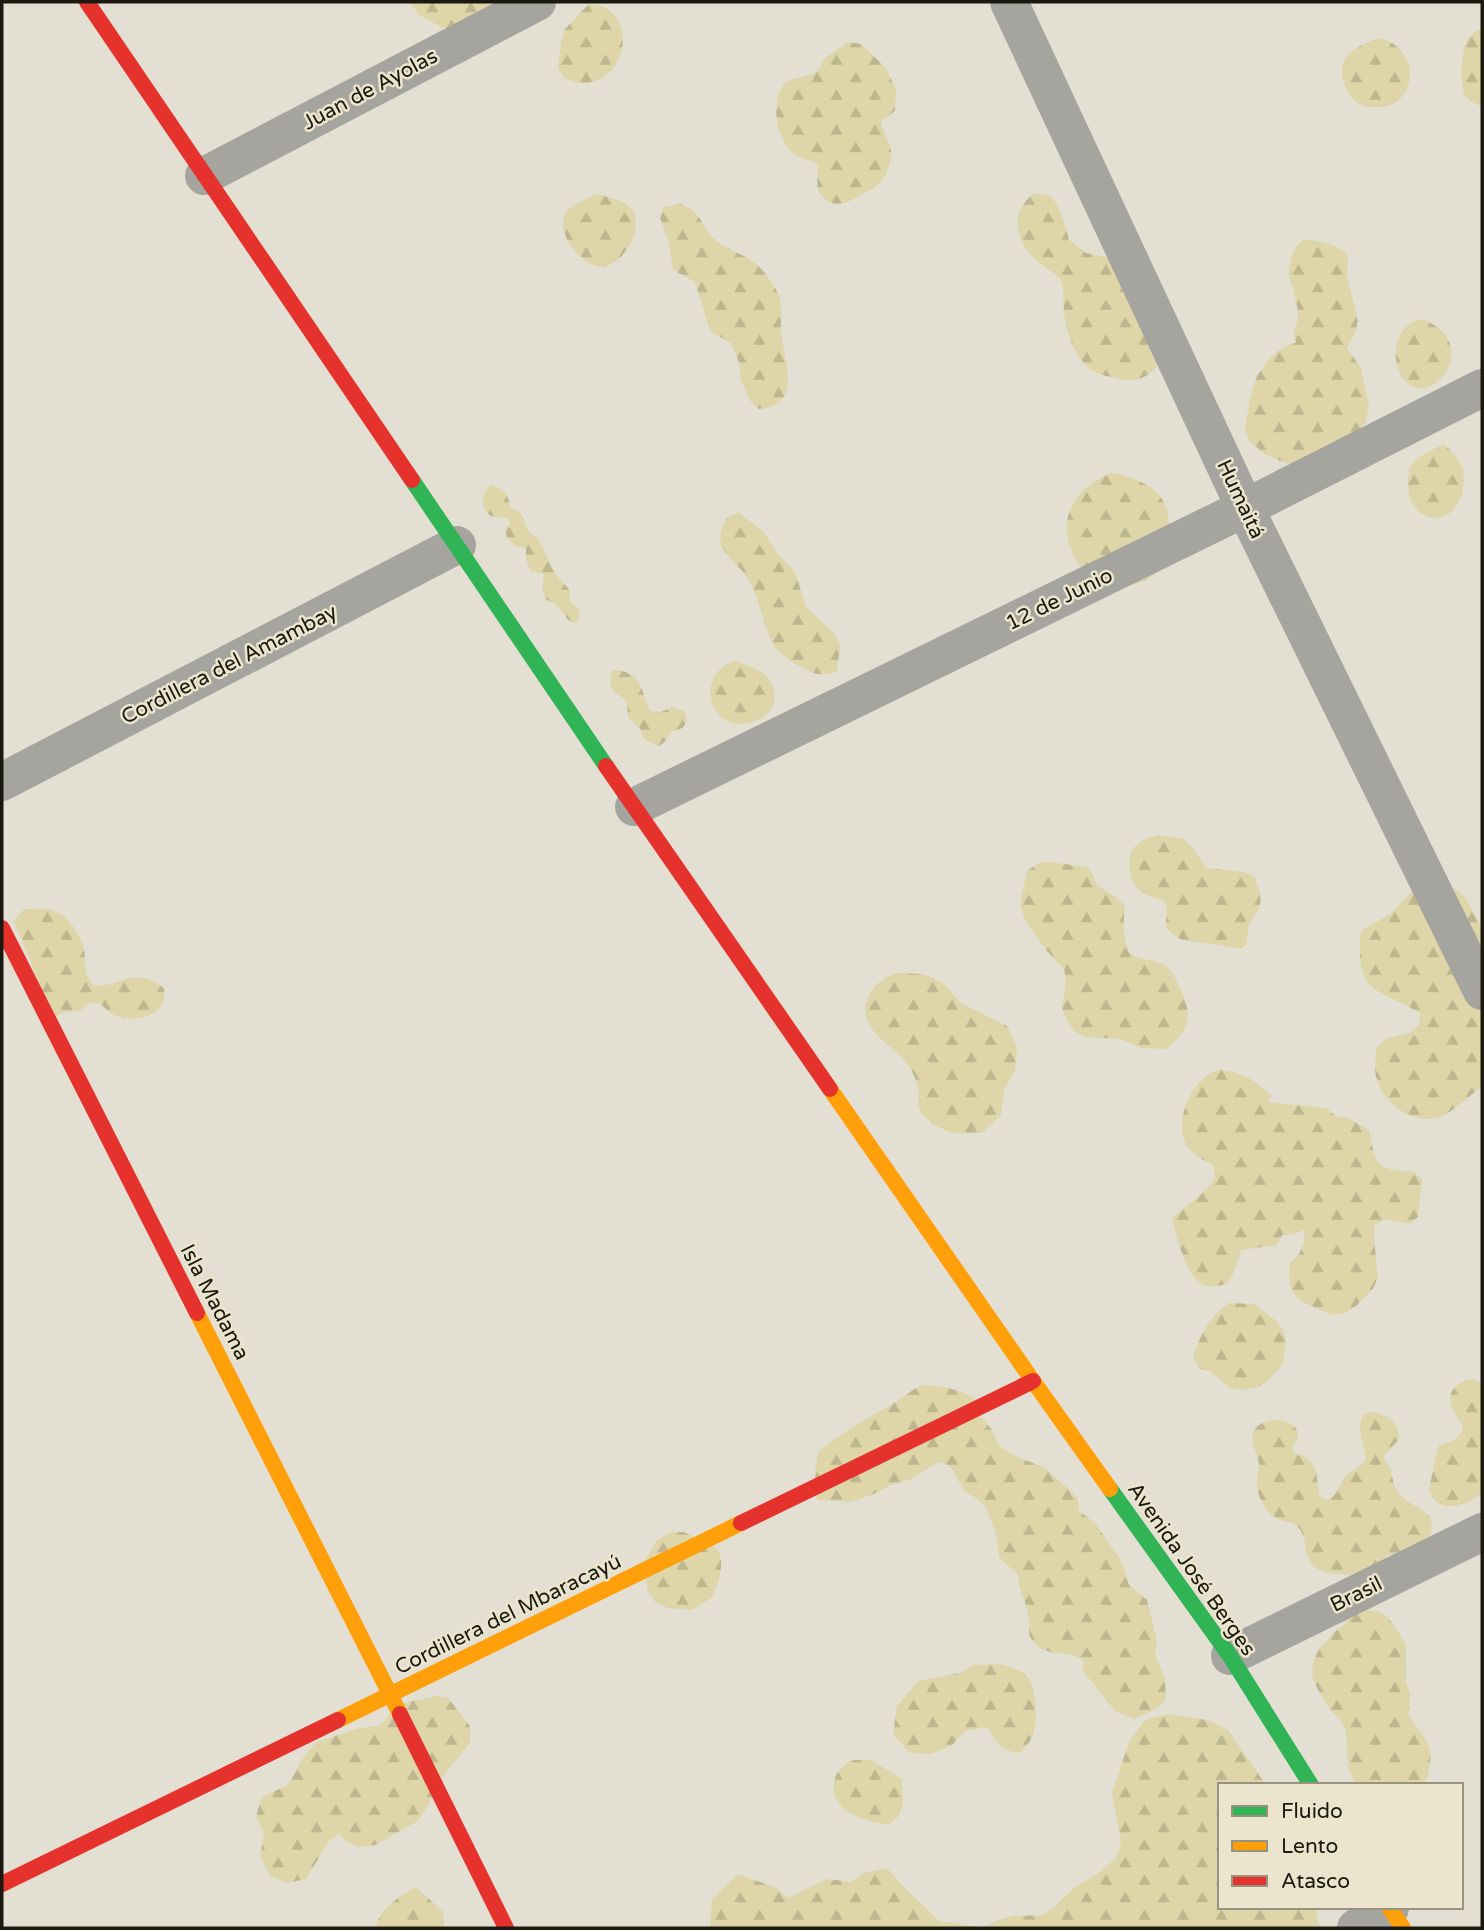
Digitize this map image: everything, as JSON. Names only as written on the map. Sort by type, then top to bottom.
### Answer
[{"type":"street","name":"Avenida José Berges","points":[[87,2],[635,807],[1033,1381],[1230,1657],[1310,1783]]},
{"type":"street","name":"Juan de Ayolas","points":[[204,176],[537,2]]},
{"type":"street","name":"Humaitá","points":[[1009,2],[1245,508],[1482,991]]},
{"type":"street","name":"12 de Junio","points":[[635,807],[1245,508],[1482,388]]},
{"type":"street","name":"Cordillera del Amambay","points":[[2,782],[457,545]]},
{"type":"street","name":"Isla Madama","points":[[2,928],[391,1695],[506,1928]]},
{"type":"street","name":"Cordillera del Mbaracayú","points":[[2,1884],[1033,1381]]},
{"type":"street","name":"Brasil","points":[[1230,1657],[1482,1532]]},
{"type":"street","points":[[1356,1928],[1394,1915]]},
{"type":"green space","points":[[410,2],[520,2],[466,31],[441,27],[419,15]]},
{"type":"green space","points":[[589,4],[610,11],[622,30],[623,41],[618,62],[611,70],[603,78],[582,83],[565,79],[558,68],[565,29]]},
{"type":"green space","points":[[1482,29],[1482,106],[1470,101],[1464,93],[1462,69],[1468,38]]},
{"type":"green space","points":[[1378,38],[1393,43],[1403,53],[1410,77],[1407,89],[1400,99],[1390,105],[1375,107],[1357,103],[1344,84],[1342,70],[1345,58],[1363,44]]},
{"type":"green space","points":[[848,42],[861,44],[886,68],[896,90],[895,111],[881,121],[891,154],[882,181],[851,200],[836,204],[826,200],[819,192],[817,163],[797,156],[787,146],[779,130],[776,111],[779,93],[786,83],[816,72],[826,58]]},
{"type":"green space","points":[[596,194],[624,202],[635,215],[635,233],[631,242],[620,257],[606,266],[589,263],[581,257],[564,232],[563,223],[567,211]]},
{"type":"green space","points":[[1034,194],[1047,195],[1054,200],[1069,240],[1086,253],[1110,258],[1159,364],[1150,373],[1129,380],[1102,375],[1088,367],[1077,354],[1067,328],[1060,279],[1031,255],[1020,237],[1020,210]]},
{"type":"green space","points":[[681,204],[698,215],[715,240],[758,266],[778,293],[788,379],[787,390],[782,399],[773,406],[759,409],[750,401],[740,378],[740,365],[731,343],[710,331],[695,282],[673,270],[669,243],[660,218],[664,207]]},
{"type":"green space","points":[[1303,240],[1331,244],[1346,253],[1348,258],[1347,277],[1358,320],[1356,331],[1347,348],[1361,368],[1369,406],[1365,423],[1353,438],[1302,465],[1288,464],[1266,455],[1250,442],[1245,429],[1257,376],[1279,350],[1296,343],[1293,332],[1298,312],[1289,270],[1294,251]]},
{"type":"green space","points":[[1421,319],[1442,331],[1452,351],[1444,375],[1434,384],[1421,389],[1410,386],[1402,377],[1397,365],[1396,351],[1399,337],[1407,326]]},
{"type":"green space","points":[[1443,444],[1458,460],[1464,480],[1461,497],[1454,509],[1444,516],[1434,518],[1415,508],[1408,481],[1410,467],[1415,461]]},
{"type":"green space","points":[[1111,473],[1132,478],[1151,488],[1162,500],[1168,516],[1168,546],[1163,565],[1150,578],[1127,587],[1082,568],[1069,544],[1067,532],[1067,521],[1075,501],[1090,485]]},
{"type":"green space","points":[[491,485],[505,493],[510,507],[521,513],[528,531],[538,538],[556,575],[569,589],[570,602],[579,609],[578,621],[574,623],[568,620],[557,605],[545,599],[542,587],[544,574],[531,571],[526,560],[526,548],[515,546],[507,537],[505,529],[510,525],[509,519],[491,516],[486,512],[483,498]]},
{"type":"green space","points":[[739,513],[763,531],[777,553],[795,572],[806,607],[834,633],[840,645],[837,672],[810,672],[775,647],[752,586],[727,555],[720,539],[727,517]]},
{"type":"green space","points":[[736,661],[765,675],[774,694],[773,706],[764,717],[741,724],[728,721],[718,713],[712,702],[711,690],[714,678],[722,668]]},
{"type":"green space","points":[[619,670],[633,676],[637,681],[650,711],[661,712],[673,707],[684,711],[685,725],[672,731],[659,746],[647,741],[641,730],[628,717],[624,699],[614,692],[610,685],[612,671]]},
{"type":"green space","points":[[1158,835],[1184,839],[1206,868],[1244,872],[1255,877],[1260,903],[1243,948],[1182,940],[1166,927],[1167,907],[1164,901],[1139,890],[1129,867],[1134,848],[1143,840]]},
{"type":"green space","points":[[1039,863],[1087,867],[1097,885],[1125,906],[1124,930],[1130,954],[1162,964],[1172,973],[1188,1013],[1181,1035],[1166,1049],[1142,1048],[1120,1039],[1084,1037],[1074,1031],[1067,1020],[1062,1008],[1066,982],[1064,969],[1025,920],[1021,908],[1021,896],[1028,870]]},
{"type":"green space","points":[[1445,885],[1466,898],[1482,929],[1482,1087],[1448,1113],[1427,1119],[1417,1118],[1399,1109],[1379,1086],[1375,1073],[1376,1049],[1385,1039],[1409,1033],[1419,1025],[1420,1013],[1380,992],[1365,978],[1361,967],[1361,932],[1392,913],[1416,889]]},
{"type":"green space","points":[[24,909],[52,910],[68,920],[82,943],[86,972],[94,986],[129,978],[144,978],[164,988],[162,1006],[152,1014],[132,1019],[114,1015],[101,1004],[89,1003],[80,1011],[53,1017],[14,921]]},
{"type":"green space","points":[[897,973],[922,974],[933,978],[944,984],[961,1003],[1007,1026],[1017,1047],[1015,1071],[1004,1090],[1001,1115],[982,1133],[950,1132],[927,1119],[918,1105],[919,1095],[912,1071],[870,1026],[865,1007],[869,996],[881,981]]},
{"type":"green space","points":[[1217,1070],[1241,1074],[1253,1081],[1272,1096],[1267,1102],[1326,1108],[1336,1116],[1348,1118],[1369,1130],[1376,1159],[1380,1164],[1392,1169],[1414,1172],[1422,1180],[1418,1217],[1409,1224],[1385,1219],[1374,1226],[1378,1278],[1373,1289],[1345,1313],[1331,1315],[1299,1300],[1291,1289],[1290,1263],[1299,1254],[1304,1242],[1304,1230],[1282,1235],[1277,1245],[1241,1250],[1228,1283],[1206,1286],[1199,1282],[1188,1267],[1172,1218],[1207,1189],[1215,1178],[1214,1166],[1187,1146],[1182,1122],[1194,1089]]},
{"type":"green space","points":[[1229,1303],[1254,1304],[1283,1329],[1286,1340],[1283,1364],[1266,1383],[1255,1388],[1230,1388],[1211,1372],[1199,1368],[1193,1356],[1211,1320]]},
{"type":"green space","points":[[1468,1379],[1482,1384],[1482,1492],[1469,1502],[1445,1506],[1432,1498],[1429,1490],[1437,1450],[1440,1445],[1455,1439],[1462,1430],[1463,1426],[1454,1413],[1450,1400],[1454,1389]]},
{"type":"green space","points":[[924,1385],[950,1388],[974,1398],[979,1415],[992,1430],[999,1446],[1019,1458],[1044,1467],[1077,1497],[1079,1511],[1095,1523],[1122,1562],[1129,1585],[1147,1600],[1157,1641],[1155,1654],[1165,1679],[1166,1700],[1156,1709],[1135,1719],[1116,1712],[1083,1671],[1083,1660],[1073,1655],[1047,1651],[1033,1642],[1029,1635],[1028,1615],[1018,1574],[999,1558],[996,1534],[986,1507],[965,1492],[950,1466],[939,1462],[909,1480],[851,1502],[817,1500],[815,1472],[818,1452],[856,1425]]},
{"type":"green space","points":[[1371,1412],[1388,1417],[1395,1424],[1399,1440],[1385,1454],[1384,1460],[1390,1468],[1400,1495],[1427,1514],[1431,1520],[1430,1533],[1423,1545],[1411,1554],[1388,1555],[1367,1572],[1346,1575],[1321,1571],[1311,1563],[1302,1532],[1297,1526],[1276,1518],[1263,1504],[1257,1488],[1259,1464],[1253,1433],[1258,1426],[1274,1420],[1284,1421],[1297,1429],[1294,1453],[1313,1464],[1320,1496],[1326,1500],[1334,1496],[1348,1474],[1366,1459],[1360,1425],[1364,1414]]},
{"type":"green space","points":[[671,1532],[684,1532],[718,1549],[720,1556],[720,1573],[713,1597],[692,1610],[668,1608],[656,1603],[648,1592],[643,1565],[656,1541]]},
{"type":"green space","points":[[1365,1610],[1379,1612],[1388,1617],[1406,1644],[1409,1716],[1427,1741],[1431,1753],[1428,1777],[1424,1783],[1357,1783],[1348,1768],[1346,1731],[1340,1719],[1330,1710],[1312,1676],[1318,1651],[1349,1617]]},
{"type":"green space","points":[[1000,1664],[1026,1675],[1034,1695],[1035,1729],[1019,1753],[999,1745],[987,1727],[965,1731],[952,1745],[930,1754],[910,1753],[893,1734],[897,1706],[918,1681],[961,1673],[973,1665]]},
{"type":"green space","points":[[437,1696],[448,1698],[470,1726],[470,1743],[439,1781],[418,1821],[375,1845],[359,1847],[347,1842],[339,1834],[329,1841],[306,1879],[287,1883],[270,1876],[260,1857],[264,1833],[256,1818],[261,1798],[289,1784],[300,1762],[316,1742],[356,1729],[381,1725],[398,1704]]},
{"type":"green space","points":[[1168,1714],[1207,1720],[1228,1730],[1265,1783],[1218,1783],[1218,1909],[1316,1909],[1322,1928],[983,1928],[1014,1916],[1042,1915],[1116,1858],[1121,1842],[1112,1793],[1129,1742],[1145,1720]]},
{"type":"green space","points":[[854,1760],[871,1760],[902,1779],[903,1803],[899,1816],[889,1824],[851,1814],[837,1801],[834,1793],[836,1775],[843,1766]]},
{"type":"green space","points":[[887,1868],[939,1921],[983,1928],[710,1928],[712,1899],[738,1874],[776,1888],[788,1898],[827,1879],[851,1882],[864,1873]]},
{"type":"green space","points":[[416,1887],[443,1912],[445,1928],[375,1928],[386,1909]]},
{"type":"traffic: fast","points":[[412,480],[606,766]]},
{"type":"traffic: fast","points":[[1110,1489],[1230,1656],[1310,1783]]},
{"type":"traffic: slow","points":[[830,1089],[1110,1489]]},
{"type":"traffic: slow","points":[[197,1313],[400,1714]]},
{"type":"traffic: slow","points":[[338,1720],[741,1523]]},
{"type":"traffic: slow","points":[[1390,1909],[1403,1928]]},
{"type":"traffic: jam","points":[[87,2],[412,480]]},
{"type":"traffic: jam","points":[[606,766],[830,1089]]},
{"type":"traffic: jam","points":[[2,928],[197,1313]]},
{"type":"traffic: jam","points":[[741,1523],[1033,1381]]},
{"type":"traffic: jam","points":[[400,1714],[506,1928]]},
{"type":"traffic: jam","points":[[2,1884],[338,1720]]}]
